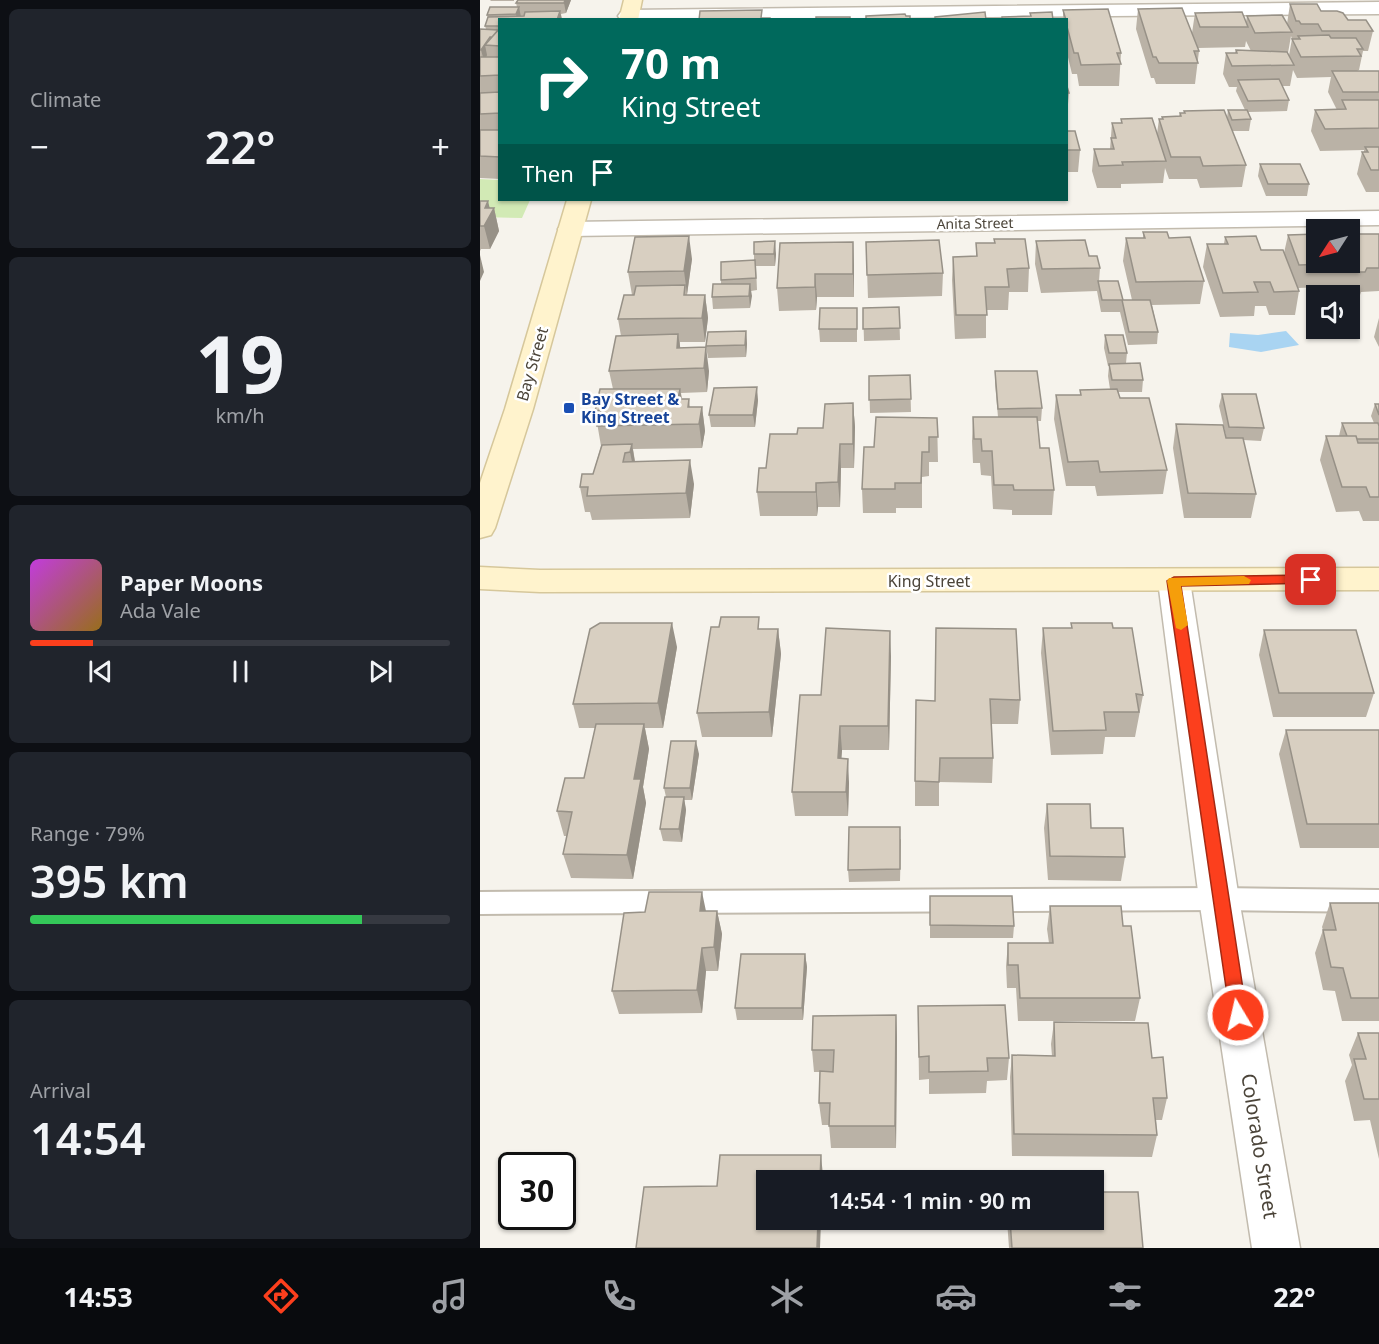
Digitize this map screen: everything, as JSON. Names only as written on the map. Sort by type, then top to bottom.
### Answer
[{"type":"street","points":[[630,12],[1379,8]]},
{"type":"street","name":"Bay Street","points":[[480,528],[519,409],[579,201]]},
{"type":"street","name":"Anita Street","points":[[570,229],[1379,218]]},
{"type":"street","name":"King Street","points":[[480,578],[540,581],[1379,579]]},
{"type":"street","name":"Colorado Street","points":[[1174,581],[1220,898],[1276,1248]]},
{"type":"lane","points":[[480,903],[1220,898],[1379,902]]},
{"type":"green space","points":[[480,179],[498,180],[498,201],[530,201],[522,218],[480,217]]},
{"type":"water","points":[[1286,331],[1299,345],[1261,352],[1229,347],[1230,333],[1258,335]]},
{"type":"building","points":[[518,0],[565,0],[564,3],[516,3]]},
{"type":"building","points":[[1290,4],[1317,4],[1321,11],[1343,13],[1348,20],[1366,20],[1373,31],[1322,31],[1318,24],[1301,24],[1296,21]]},
{"type":"building","points":[[490,7],[519,7],[516,14],[487,15]]},
{"type":"building","points":[[1182,8],[1199,51],[1194,51],[1198,63],[1159,63],[1156,57],[1153,57],[1138,9]]},
{"type":"building","points":[[1108,9],[1121,53],[1117,53],[1121,64],[1081,65],[1078,53],[1074,53],[1068,30],[1068,18],[1065,18],[1063,10]]},
{"type":"building","points":[[762,10],[761,18],[699,18],[700,11]]},
{"type":"building","points":[[560,11],[558,18],[498,18],[498,26],[485,26],[488,17],[524,16],[525,12]]},
{"type":"building","points":[[985,12],[986,18],[935,18]]},
{"type":"building","points":[[1052,12],[1053,18],[1002,18],[1031,16],[1030,13]]},
{"type":"building","points":[[1242,12],[1248,27],[1200,27],[1195,13]]},
{"type":"building","points":[[905,14],[910,18],[866,18],[866,16]]},
{"type":"building","points":[[1282,15],[1292,32],[1255,33],[1247,16]]},
{"type":"building","points":[[816,17],[850,17],[850,18]]},
{"type":"building","points":[[480,29],[498,30],[481,50],[480,50]]},
{"type":"building","points":[[498,30],[498,46],[485,45]]},
{"type":"building","points":[[1329,35],[1331,38],[1356,38],[1363,49],[1357,49],[1361,56],[1301,57],[1292,39],[1300,39],[1298,36]]},
{"type":"building","points":[[1236,50],[1287,52],[1294,65],[1232,66],[1226,53],[1237,53]]},
{"type":"building","points":[[480,57],[498,57],[498,75],[480,76]]},
{"type":"building","points":[[1332,71],[1379,71],[1379,92],[1343,92]]},
{"type":"building","points":[[1279,79],[1289,100],[1248,101],[1238,80]]},
{"type":"building","points":[[498,92],[498,113],[480,114],[480,93]]},
{"type":"building","points":[[1342,100],[1379,100],[1379,128],[1325,129],[1315,110],[1346,109]]},
{"type":"building","points":[[1224,110],[1246,165],[1203,166],[1200,157],[1171,157],[1159,119],[1181,116],[1180,113],[1185,113],[1184,111]]},
{"type":"building","points":[[1228,110],[1247,110],[1251,119],[1232,120]]},
{"type":"building","points":[[1152,118],[1166,161],[1122,162],[1123,165],[1099,166],[1094,149],[1114,149],[1111,138],[1116,138],[1112,123],[1122,123],[1121,119]]},
{"type":"building","points":[[480,130],[498,130],[498,157],[480,156]]},
{"type":"building","points":[[1068,131],[1075,131],[1080,150],[1068,150]]},
{"type":"building","points":[[1365,147],[1379,147],[1379,170],[1371,170],[1362,152],[1368,152]]},
{"type":"building","points":[[1260,164],[1300,164],[1309,184],[1268,184]]},
{"type":"building","points":[[480,201],[488,201],[485,208],[494,208],[484,226],[480,226]]},
{"type":"building","points":[[1143,232],[1167,232],[1169,238],[1190,237],[1204,281],[1136,282],[1126,238],[1145,238]]},
{"type":"building","points":[[1306,234],[1306,265],[1299,265],[1288,235]]},
{"type":"building","points":[[1360,234],[1379,234],[1379,268],[1367,268],[1365,272],[1360,272]]},
{"type":"building","points":[[689,236],[684,271],[628,272],[635,237]]},
{"type":"building","points":[[1256,236],[1261,250],[1283,250],[1299,291],[1274,292],[1270,282],[1254,282],[1258,292],[1223,293],[1207,244],[1228,244],[1225,237]]},
{"type":"building","points":[[994,239],[1025,239],[1029,268],[1007,269],[1009,287],[985,287],[987,315],[956,315],[953,257],[977,256],[976,243],[995,243]]},
{"type":"building","points":[[939,240],[943,273],[867,275],[866,242]]},
{"type":"building","points":[[1085,240],[1089,256],[1097,256],[1100,268],[1042,269],[1036,241]]},
{"type":"building","points":[[775,241],[774,254],[754,254],[754,242]]},
{"type":"building","points":[[853,242],[853,274],[815,274],[815,287],[777,288],[780,243]]},
{"type":"building","points":[[755,260],[756,278],[721,280],[721,262]]},
{"type":"building","points":[[1098,281],[1118,281],[1123,300],[1102,300]]},
{"type":"building","points":[[713,284],[750,284],[749,296],[712,297]]},
{"type":"building","points":[[685,285],[684,295],[705,295],[702,318],[618,319],[624,295],[634,295],[636,286]]},
{"type":"building","points":[[1122,300],[1150,300],[1158,332],[1129,332]]},
{"type":"building","points":[[899,307],[900,328],[863,329],[863,308]]},
{"type":"building","points":[[820,308],[857,308],[857,329],[819,329]]},
{"type":"building","points":[[746,331],[745,345],[706,346],[708,332]]},
{"type":"building","points":[[678,334],[677,348],[706,347],[704,368],[609,371],[616,336]]},
{"type":"building","points":[[1105,335],[1123,335],[1127,353],[1109,353]]},
{"type":"building","points":[[1140,363],[1143,380],[1112,380],[1109,364]]},
{"type":"building","points":[[995,371],[1037,371],[1042,408],[998,409]]},
{"type":"building","points":[[910,375],[911,399],[869,400],[869,376]]},
{"type":"building","points":[[757,387],[753,415],[709,415],[714,388]]},
{"type":"building","points":[[600,389],[680,389],[678,399],[689,399],[688,407],[702,407],[699,424],[597,426],[601,410],[595,411]]},
{"type":"building","points":[[1117,389],[1120,398],[1149,398],[1167,470],[1100,472],[1098,461],[1068,462],[1056,395],[1081,395],[1080,390]]},
{"type":"building","points":[[1222,394],[1256,394],[1264,428],[1229,427]]},
{"type":"building","points":[[853,403],[853,444],[840,444],[838,482],[816,483],[816,492],[757,492],[759,468],[766,468],[770,434],[797,434],[798,428],[823,428],[825,404]]},
{"type":"building","points":[[876,417],[937,418],[938,437],[929,437],[929,452],[922,452],[921,483],[895,483],[895,489],[862,489],[864,447],[874,447]]},
{"type":"building","points":[[973,417],[1037,417],[1040,448],[1049,448],[1054,490],[1014,490],[1013,485],[994,485],[992,451],[982,451],[981,439],[974,439]]},
{"type":"building","points":[[1342,423],[1378,423],[1379,439],[1357,439],[1356,436],[1347,436]]},
{"type":"building","points":[[1176,424],[1223,425],[1226,438],[1243,438],[1256,494],[1188,493]]},
{"type":"building","points":[[1326,436],[1356,436],[1358,443],[1379,443],[1379,497],[1370,497],[1366,487],[1342,487]]},
{"type":"building","points":[[632,444],[630,452],[625,453],[623,462],[690,460],[686,493],[587,496],[588,487],[580,487],[582,474],[593,474],[602,445]]},
{"type":"building","points":[[721,617],[759,617],[758,629],[778,629],[769,712],[697,713],[711,627],[719,627]]},
{"type":"building","points":[[600,623],[672,623],[658,703],[573,704],[590,629]]},
{"type":"building","points":[[1071,623],[1112,623],[1113,628],[1132,628],[1143,695],[1136,694],[1139,712],[1104,712],[1106,730],[1053,731],[1043,628],[1072,628]]},
{"type":"building","points":[[826,628],[890,631],[888,726],[840,726],[838,758],[848,759],[846,792],[792,792],[800,695],[821,695]]},
{"type":"building","points":[[936,628],[1016,629],[1020,700],[990,699],[993,758],[940,758],[939,782],[915,781],[916,700],[935,701]]},
{"type":"building","points":[[1264,630],[1356,630],[1374,693],[1279,693]]},
{"type":"building","points":[[596,724],[644,724],[634,779],[641,779],[627,855],[563,854],[572,812],[557,811],[565,778],[584,778]]},
{"type":"building","points":[[1286,730],[1379,730],[1379,824],[1307,824]]},
{"type":"building","points":[[671,741],[696,741],[690,788],[664,788]]},
{"type":"building","points":[[665,797],[684,797],[679,829],[660,829]]},
{"type":"building","points":[[1047,804],[1090,804],[1091,828],[1123,828],[1125,857],[1050,856]]},
{"type":"building","points":[[849,827],[900,827],[900,869],[848,870]]},
{"type":"building","points":[[649,892],[702,892],[700,911],[717,911],[714,947],[702,948],[697,990],[612,991],[624,913],[645,912]]},
{"type":"building","points":[[930,896],[1012,896],[1014,926],[930,925]]},
{"type":"building","points":[[1330,903],[1379,903],[1379,998],[1351,998],[1343,968],[1331,967],[1323,930],[1336,930]]},
{"type":"building","points":[[1050,906],[1121,906],[1123,926],[1131,926],[1140,998],[1020,998],[1018,965],[1008,965],[1008,943],[1053,943]]},
{"type":"building","points":[[741,954],[805,954],[802,1008],[735,1008]]},
{"type":"building","points":[[1005,1005],[1009,1058],[987,1058],[988,1071],[929,1072],[929,1056],[919,1057],[918,1006]]},
{"type":"building","points":[[896,1015],[895,1126],[829,1126],[830,1103],[819,1103],[820,1071],[833,1072],[834,1050],[812,1050],[813,1016]]},
{"type":"building","points":[[1054,1022],[1148,1023],[1152,1058],[1163,1057],[1167,1098],[1153,1098],[1157,1135],[1014,1134],[1012,1055],[1055,1056]]},
{"type":"building","points":[[1358,1033],[1379,1033],[1379,1099],[1364,1099],[1354,1059],[1366,1059]]},
{"type":"building","points":[[720,1155],[821,1155],[820,1170],[756,1170],[756,1230],[818,1230],[817,1248],[636,1248],[644,1187],[717,1186]]},
{"type":"building","points":[[1104,1192],[1138,1192],[1143,1248],[1012,1248],[1011,1230],[1104,1230]]},
{"type":"slow traffic","points":[[1181,625],[1174,581],[1244,580]]},
{"type":"place","name":"Bay Street & King Street","points":[[569,408]]},
{"type":"route","points":[[1238,1015],[1174,581],[1311,580]]}]
